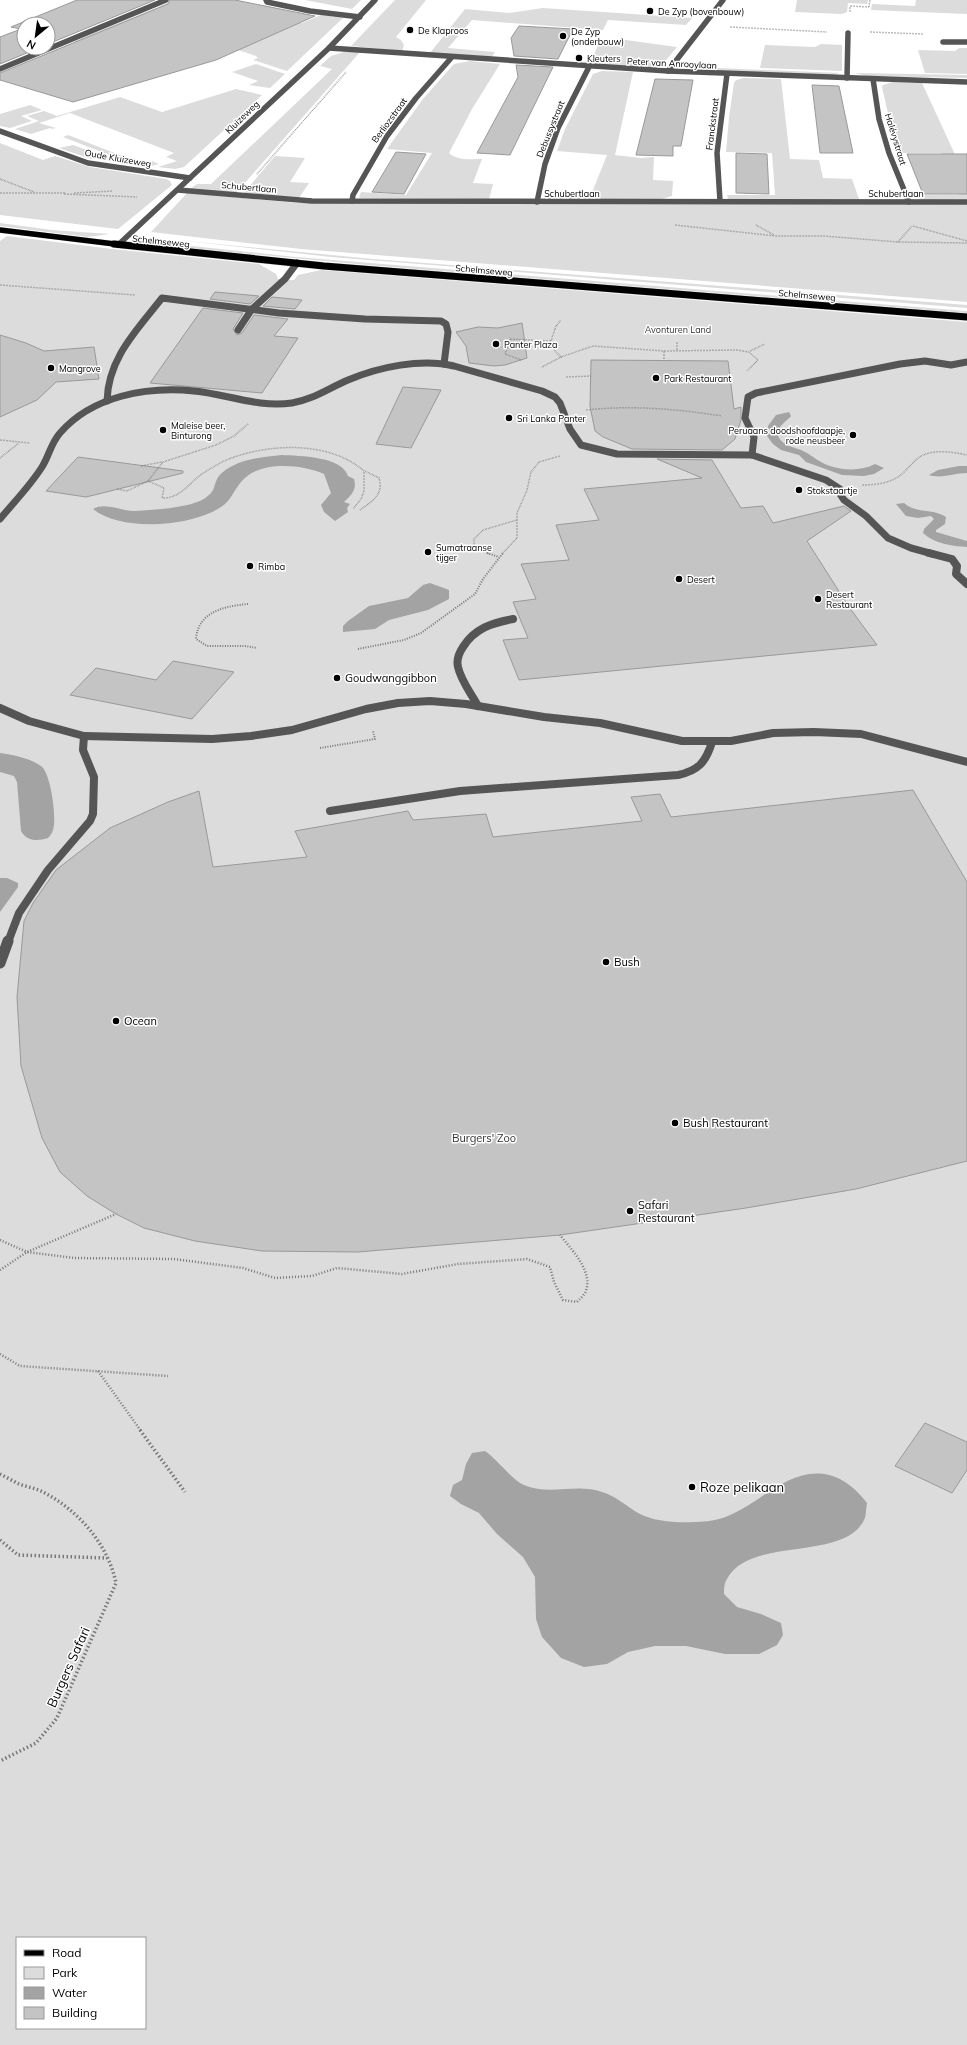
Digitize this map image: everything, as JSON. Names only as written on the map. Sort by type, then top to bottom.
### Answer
[{"type":"main road","name":"Schelmseweg","points":[[0,230],[118,245],[297,263],[967,318]]},
{"type":"street","points":[[0,69],[166,0]]},
{"type":"street","points":[[266,0],[267,2],[310,11],[360,17]]},
{"type":"street","name":"Kluizeweg","points":[[118,245],[330,48],[375,0]]},
{"type":"street","points":[[668,71],[723,0]]},
{"type":"street","points":[[847,78],[848,32]]},
{"type":"street","points":[[943,42],[967,42]]},
{"type":"street","name":"Peter van Anrooylaan","points":[[330,48],[589,67],[728,74],[967,82]]},
{"type":"street","name":"Berliozstraat","points":[[352,201],[353,195],[387,136],[416,98],[452,57]]},
{"type":"street","name":"Debussystraat","points":[[537,202],[545,164],[556,135],[589,67]]},
{"type":"street","name":"Franckstraat","points":[[720,201],[717,153],[728,74]]},
{"type":"street","name":"Halévystraat","points":[[873,79],[879,119],[889,153],[910,202]]},
{"type":"street","name":"Oude Kluizeweg","points":[[0,131],[88,163],[190,178]]},
{"type":"street","name":"Schubertlaan","points":[[178,190],[305,200],[352,201],[967,202]]},
{"type":"street","points":[[238,330],[252,309],[285,279],[297,263]]},
{"type":"street","points":[[107,400],[109,379],[114,365],[128,342],[162,298],[252,309],[364,319],[441,322],[446,324],[448,332],[444,364]]},
{"type":"street","points":[[752,455],[754,437],[744,418],[748,396],[756,393],[900,364],[925,361],[951,365],[967,362]]},
{"type":"street","points":[[0,519],[40,471],[49,457],[54,442],[60,433],[85,411],[107,400],[172,390],[194,391],[262,403],[292,403],[316,396],[369,372],[421,364],[444,364],[542,391],[555,397],[562,408],[570,429],[581,445],[617,454],[752,455],[768,458],[836,485],[844,500],[866,516],[888,538],[911,548],[952,559],[957,566],[956,574],[967,584]]},
{"type":"street","points":[[478,706],[457,665],[458,655],[466,640],[477,630],[487,624],[514,619]]},
{"type":"street","points":[[0,708],[29,721],[84,736],[212,739],[252,736],[292,730],[366,709],[398,703],[430,701],[478,706],[544,717],[600,723],[682,741],[731,741],[773,733],[814,732],[861,734],[967,762]]},
{"type":"street","points":[[0,963],[19,913],[48,870],[90,821],[93,814],[94,777],[83,750],[84,736]]},
{"type":"street","points":[[330,811],[460,791],[689,774],[700,768],[708,759],[712,742]]},
{"type":"path","points":[[238,195],[365,50]]},
{"type":"path","points":[[0,179],[12,185],[38,193]]},
{"type":"path","points":[[64,194],[120,190]]},
{"type":"path","points":[[0,193],[38,193],[168,199]]},
{"type":"path","points":[[913,226],[967,241]]},
{"type":"path","points":[[0,285],[162,298]]},
{"type":"path","points":[[561,320],[556,326],[550,342],[555,351],[561,357]]},
{"type":"path","points":[[524,360],[505,354],[510,339],[550,342]]},
{"type":"path","points":[[677,342],[677,350]]},
{"type":"path","points":[[538,369],[561,357],[576,353],[586,346],[664,351],[737,350],[749,352],[765,344]]},
{"type":"path","points":[[664,351],[664,360]]},
{"type":"path","points":[[536,365],[549,370]]},
{"type":"path","points":[[562,408],[594,410],[605,408],[676,409],[712,416],[744,418]]},
{"type":"path","points":[[141,466],[163,462],[216,445],[234,436],[238,431],[252,423]]},
{"type":"path","points":[[0,458],[6,455],[19,443]]},
{"type":"path","points":[[358,649],[404,640],[421,633],[474,594],[499,557],[517,538],[517,513],[527,490],[531,472],[536,465],[539,462],[562,456],[581,445]]},
{"type":"path","points":[[148,481],[164,488],[162,498],[170,498],[182,493],[199,476],[229,459],[255,451],[303,449],[334,454],[353,460],[364,471],[379,478],[382,484],[380,492],[374,501],[360,510]]},
{"type":"path","points":[[836,485],[874,484],[891,480],[901,475],[909,465],[924,454],[946,452],[967,455]]},
{"type":"path","points":[[117,489],[127,491],[148,481],[163,462]]},
{"type":"path","points":[[353,508],[361,501],[366,488],[364,471]]},
{"type":"path","points":[[499,557],[482,551],[474,544],[474,539],[483,530],[517,520]]},
{"type":"path","points":[[248,604],[230,606],[212,611],[204,619],[196,634],[196,639],[203,645],[207,646],[246,646],[257,648]]},
{"type":"path","points":[[0,1270],[27,1252],[116,1214]]},
{"type":"path","points":[[0,1240],[27,1252],[74,1258],[174,1259],[243,1268],[275,1278],[312,1276],[337,1268],[402,1274],[458,1264],[527,1259],[550,1267],[554,1282],[563,1300],[576,1302],[586,1292],[586,1278],[580,1259],[560,1235]]},
{"type":"path","points":[[0,1354],[6,1360],[20,1366],[168,1376]]},
{"type":"path","points":[[97,1371],[185,1492]]},
{"type":"path","name":"Burgers Safari","points":[[0,1474],[19,1484],[42,1492],[74,1513],[97,1539],[115,1570],[116,1583],[57,1718],[36,1743],[0,1761]]},
{"type":"path","points":[[0,1540],[18,1555],[107,1558]]},
{"type":"green space","points":[[175,0],[196,0],[302,23],[321,15],[343,18],[287,71],[253,60],[258,58],[256,56],[158,23],[73,44],[75,41]]},
{"type":"green space","points":[[305,0],[361,0],[352,9]]},
{"type":"green space","points":[[395,0],[426,0],[396,37],[401,40],[404,45],[402,51],[351,46]]},
{"type":"green space","points":[[797,0],[868,0],[867,4],[848,3],[847,12],[842,14],[795,12]]},
{"type":"green space","points":[[916,0],[967,0],[967,14],[871,10],[872,4],[915,6]]},
{"type":"green space","points":[[543,8],[692,18],[686,25],[608,20],[603,30],[472,20],[448,48],[495,52],[491,58],[430,53],[465,9],[509,13]]},
{"type":"green space","points":[[606,40],[626,40],[677,47],[662,65],[654,67],[636,68],[590,64],[598,45]]},
{"type":"green space","points":[[821,44],[842,45],[842,71],[760,68],[765,45],[815,47]]},
{"type":"green space","points":[[959,48],[967,48],[967,74],[925,73],[918,50],[955,51]]},
{"type":"green space","points":[[344,52],[360,52],[236,193],[190,189],[197,184],[211,184],[332,69],[320,66],[331,56]]},
{"type":"green space","points":[[470,61],[500,64],[472,109],[449,153],[452,156],[460,158],[482,159],[473,183],[493,184],[489,199],[360,198],[361,192],[406,195],[432,153],[387,149],[423,99],[454,64]]},
{"type":"green space","points":[[256,64],[285,74],[270,88],[249,85],[258,81],[232,72]]},
{"type":"green space","points":[[694,67],[840,73],[833,75],[692,70]]},
{"type":"green space","points":[[602,71],[633,72],[615,155],[641,158],[654,157],[653,180],[673,181],[672,196],[662,199],[545,198],[545,193],[591,195],[607,155],[557,151],[565,129],[593,74]]},
{"type":"green space","points":[[855,73],[967,75],[967,78],[867,76]]},
{"type":"green space","points":[[744,78],[781,79],[790,159],[819,160],[823,178],[852,179],[859,199],[728,199],[727,195],[775,195],[772,153],[726,152],[734,83],[736,80]]},
{"type":"green space","points":[[893,82],[922,83],[958,161],[967,165],[967,200],[922,200],[916,198],[915,195],[959,195],[941,153],[897,153],[882,87],[883,85]]},
{"type":"green space","points":[[236,89],[262,95],[184,167],[175,169],[158,167],[177,161],[166,157],[174,153],[70,113],[39,123],[56,128],[50,128],[31,134],[15,129],[39,121],[27,116],[44,111],[57,116],[120,97],[162,112]]},
{"type":"green space","points":[[30,105],[42,110],[21,116],[32,121],[10,128],[0,126],[0,114]]},
{"type":"green space","points":[[68,135],[143,164],[152,161],[159,164],[151,166],[103,159],[112,156],[63,137]]},
{"type":"green space","points":[[0,143],[43,160],[55,156],[90,167],[166,179],[170,181],[172,185],[118,229],[0,215]]},
{"type":"green space","points":[[73,145],[102,156],[91,159],[59,148]]},
{"type":"green space","points":[[275,156],[305,158],[290,182],[309,183],[299,198],[243,194]]},
{"type":"green space","points":[[187,193],[297,203],[967,204],[967,302],[301,249],[151,232]]},
{"type":"green space","points":[[0,223],[52,230],[110,234],[88,237],[0,226]]},
{"type":"green space","name":"Burgers' Zoo","points":[[7,236],[112,249],[259,264],[276,274],[278,279],[294,280],[298,275],[321,270],[967,322],[967,2045],[0,2045],[0,241]]},
{"type":"green space","points":[[147,239],[173,244],[296,257],[967,311],[967,313],[367,265],[158,245],[153,244]]},
{"type":"green space","points":[[177,240],[373,259],[967,305],[967,308],[331,257]]},
{"type":"water","points":[[789,412],[791,416],[780,427],[778,432],[780,439],[785,444],[806,452],[827,465],[841,469],[856,469],[869,467],[875,464],[884,468],[874,474],[864,476],[842,475],[806,462],[799,455],[781,450],[773,444],[767,436],[768,426],[776,415]]},
{"type":"water","points":[[282,455],[319,458],[338,464],[344,469],[348,476],[354,479],[355,483],[353,492],[344,502],[350,504],[347,508],[348,512],[335,521],[324,512],[321,505],[331,493],[324,474],[293,466],[269,467],[258,470],[241,482],[230,499],[224,505],[208,514],[192,519],[156,524],[138,524],[105,516],[93,509],[103,506],[134,511],[168,508],[190,504],[202,500],[208,496],[213,490],[219,476],[236,464],[251,459]]},
{"type":"water","points":[[967,466],[967,473],[943,476],[929,475],[938,470]]},
{"type":"water","points":[[904,503],[914,509],[941,514],[946,517],[945,524],[936,530],[936,532],[967,541],[967,547],[944,544],[928,537],[923,533],[924,529],[934,519],[931,516],[918,518],[906,516],[896,504]]},
{"type":"water","points":[[430,583],[449,590],[449,599],[428,610],[389,620],[375,629],[343,632],[343,626],[348,621],[369,606],[408,598],[423,585]]},
{"type":"water","points":[[0,753],[27,759],[41,766],[45,770],[48,777],[54,807],[53,830],[48,838],[33,840],[23,835],[21,831],[17,782],[14,776],[0,772]]},
{"type":"water","points":[[0,878],[7,878],[18,883],[18,887],[0,912]]},
{"type":"water","points":[[485,1451],[514,1478],[524,1485],[534,1488],[553,1490],[583,1489],[602,1492],[638,1513],[659,1520],[688,1522],[719,1519],[733,1514],[786,1482],[799,1476],[814,1474],[835,1477],[850,1486],[867,1503],[865,1518],[855,1532],[839,1540],[756,1557],[739,1566],[727,1579],[724,1594],[737,1607],[761,1614],[781,1623],[783,1635],[777,1645],[759,1654],[725,1654],[686,1646],[655,1646],[628,1652],[607,1664],[584,1667],[561,1658],[542,1637],[536,1619],[535,1577],[523,1557],[497,1534],[479,1513],[461,1504],[450,1496],[453,1485],[462,1480],[466,1464],[472,1453]]},
{"type":"building","points":[[77,0],[155,0],[56,41],[56,16],[38,16]]},
{"type":"building","points":[[170,0],[235,0],[315,16],[216,60],[73,102],[0,80],[0,73],[41,56],[56,56],[56,50],[168,4]]},
{"type":"building","points":[[519,26],[573,29],[558,59],[514,56],[511,38]]},
{"type":"building","points":[[16,31],[16,56],[20,56],[0,64],[0,37]]},
{"type":"building","points":[[516,65],[553,67],[510,155],[477,153],[518,77]]},
{"type":"building","points":[[655,79],[693,80],[681,146],[673,146],[673,156],[636,155]]},
{"type":"building","points":[[812,85],[839,86],[853,153],[820,153]]},
{"type":"building","points":[[396,152],[426,154],[404,194],[372,192]]},
{"type":"building","points":[[736,153],[767,154],[769,194],[736,193]]},
{"type":"building","points":[[907,154],[967,154],[967,194],[923,194]]},
{"type":"building","points":[[215,292],[259,296],[250,304],[210,299]]},
{"type":"building","points":[[272,297],[302,300],[295,309],[263,306]]},
{"type":"building","points":[[203,308],[243,313],[233,329],[237,335],[242,333],[254,315],[288,319],[274,336],[298,338],[262,393],[150,383]]},
{"type":"building","name":"Panter Plaza","points":[[522,323],[527,358],[505,365],[494,366],[469,363],[466,346],[456,332],[478,327],[498,328]]},
{"type":"building","name":"Mangrove","points":[[0,335],[26,343],[44,351],[94,347],[99,379],[56,382],[37,400],[0,417]]},
{"type":"building","points":[[591,360],[728,361],[734,409],[741,407],[741,420],[735,439],[722,450],[632,449],[603,437],[595,431],[590,406]]},
{"type":"building","points":[[403,387],[441,390],[411,448],[376,444]]},
{"type":"building","points":[[78,457],[183,471],[183,473],[86,497],[46,491]]},
{"type":"building","name":"Desert","points":[[657,459],[712,460],[741,508],[763,506],[773,523],[844,506],[851,511],[807,541],[849,607],[877,645],[519,680],[503,640],[528,638],[513,602],[536,599],[521,564],[569,560],[556,525],[599,520],[584,489],[702,478]]},
{"type":"building","points":[[173,661],[234,672],[192,719],[70,695],[96,668],[156,680]]},
{"type":"building","points":[[913,790],[967,882],[967,1161],[856,1189],[746,1208],[560,1235],[358,1252],[262,1251],[195,1241],[144,1228],[116,1214],[87,1196],[60,1172],[42,1138],[21,1066],[17,997],[24,921],[33,903],[56,870],[110,828],[168,802],[199,791],[213,867],[307,857],[295,831],[408,811],[413,820],[486,814],[493,837],[642,821],[631,797],[660,794],[671,817]]},
{"type":"building","points":[[925,1423],[967,1442],[967,1470],[952,1493],[895,1466]]},
{"type":"place","name":"De Zyp (bovenbouw)","points":[[650,11]]},
{"type":"place","name":"De Klaproos","points":[[410,30]]},
{"type":"place","name":"De Zyp (onderbouw)","points":[[563,36]]},
{"type":"place","name":"Kleuters","points":[[579,58]]},
{"type":"place","name":"Panter Plaza","points":[[496,344]]},
{"type":"place","name":"Mangrove","points":[[51,368]]},
{"type":"place","name":"Park Restaurant","points":[[656,378]]},
{"type":"place","name":"Sri Lanka Panter","points":[[509,418]]},
{"type":"place","name":"Maleise beer, Binturong","points":[[163,430]]},
{"type":"place","name":"Peruaans doodshoofdaapje, rode neusbeer","points":[[853,435]]},
{"type":"place","name":"Stokstaartje","points":[[799,490]]},
{"type":"place","name":"Sumatraanse tijger","points":[[428,552]]},
{"type":"place","name":"Rimba","points":[[250,566]]},
{"type":"place","name":"Desert","points":[[679,579]]},
{"type":"place","name":"Desert Restaurant","points":[[818,599]]},
{"type":"place","name":"Goudwanggibbon","points":[[337,678]]},
{"type":"place","name":"Bush","points":[[606,962]]},
{"type":"place","name":"Ocean","points":[[116,1021]]},
{"type":"place","name":"Bush Restaurant","points":[[675,1123]]},
{"type":"place","name":"Safari Restaurant","points":[[630,1211]]},
{"type":"place","name":"Roze pelikaan","points":[[692,1487]]},
{"type":"park label","name":"Avonturen Land","points":[[678,329]]}]
